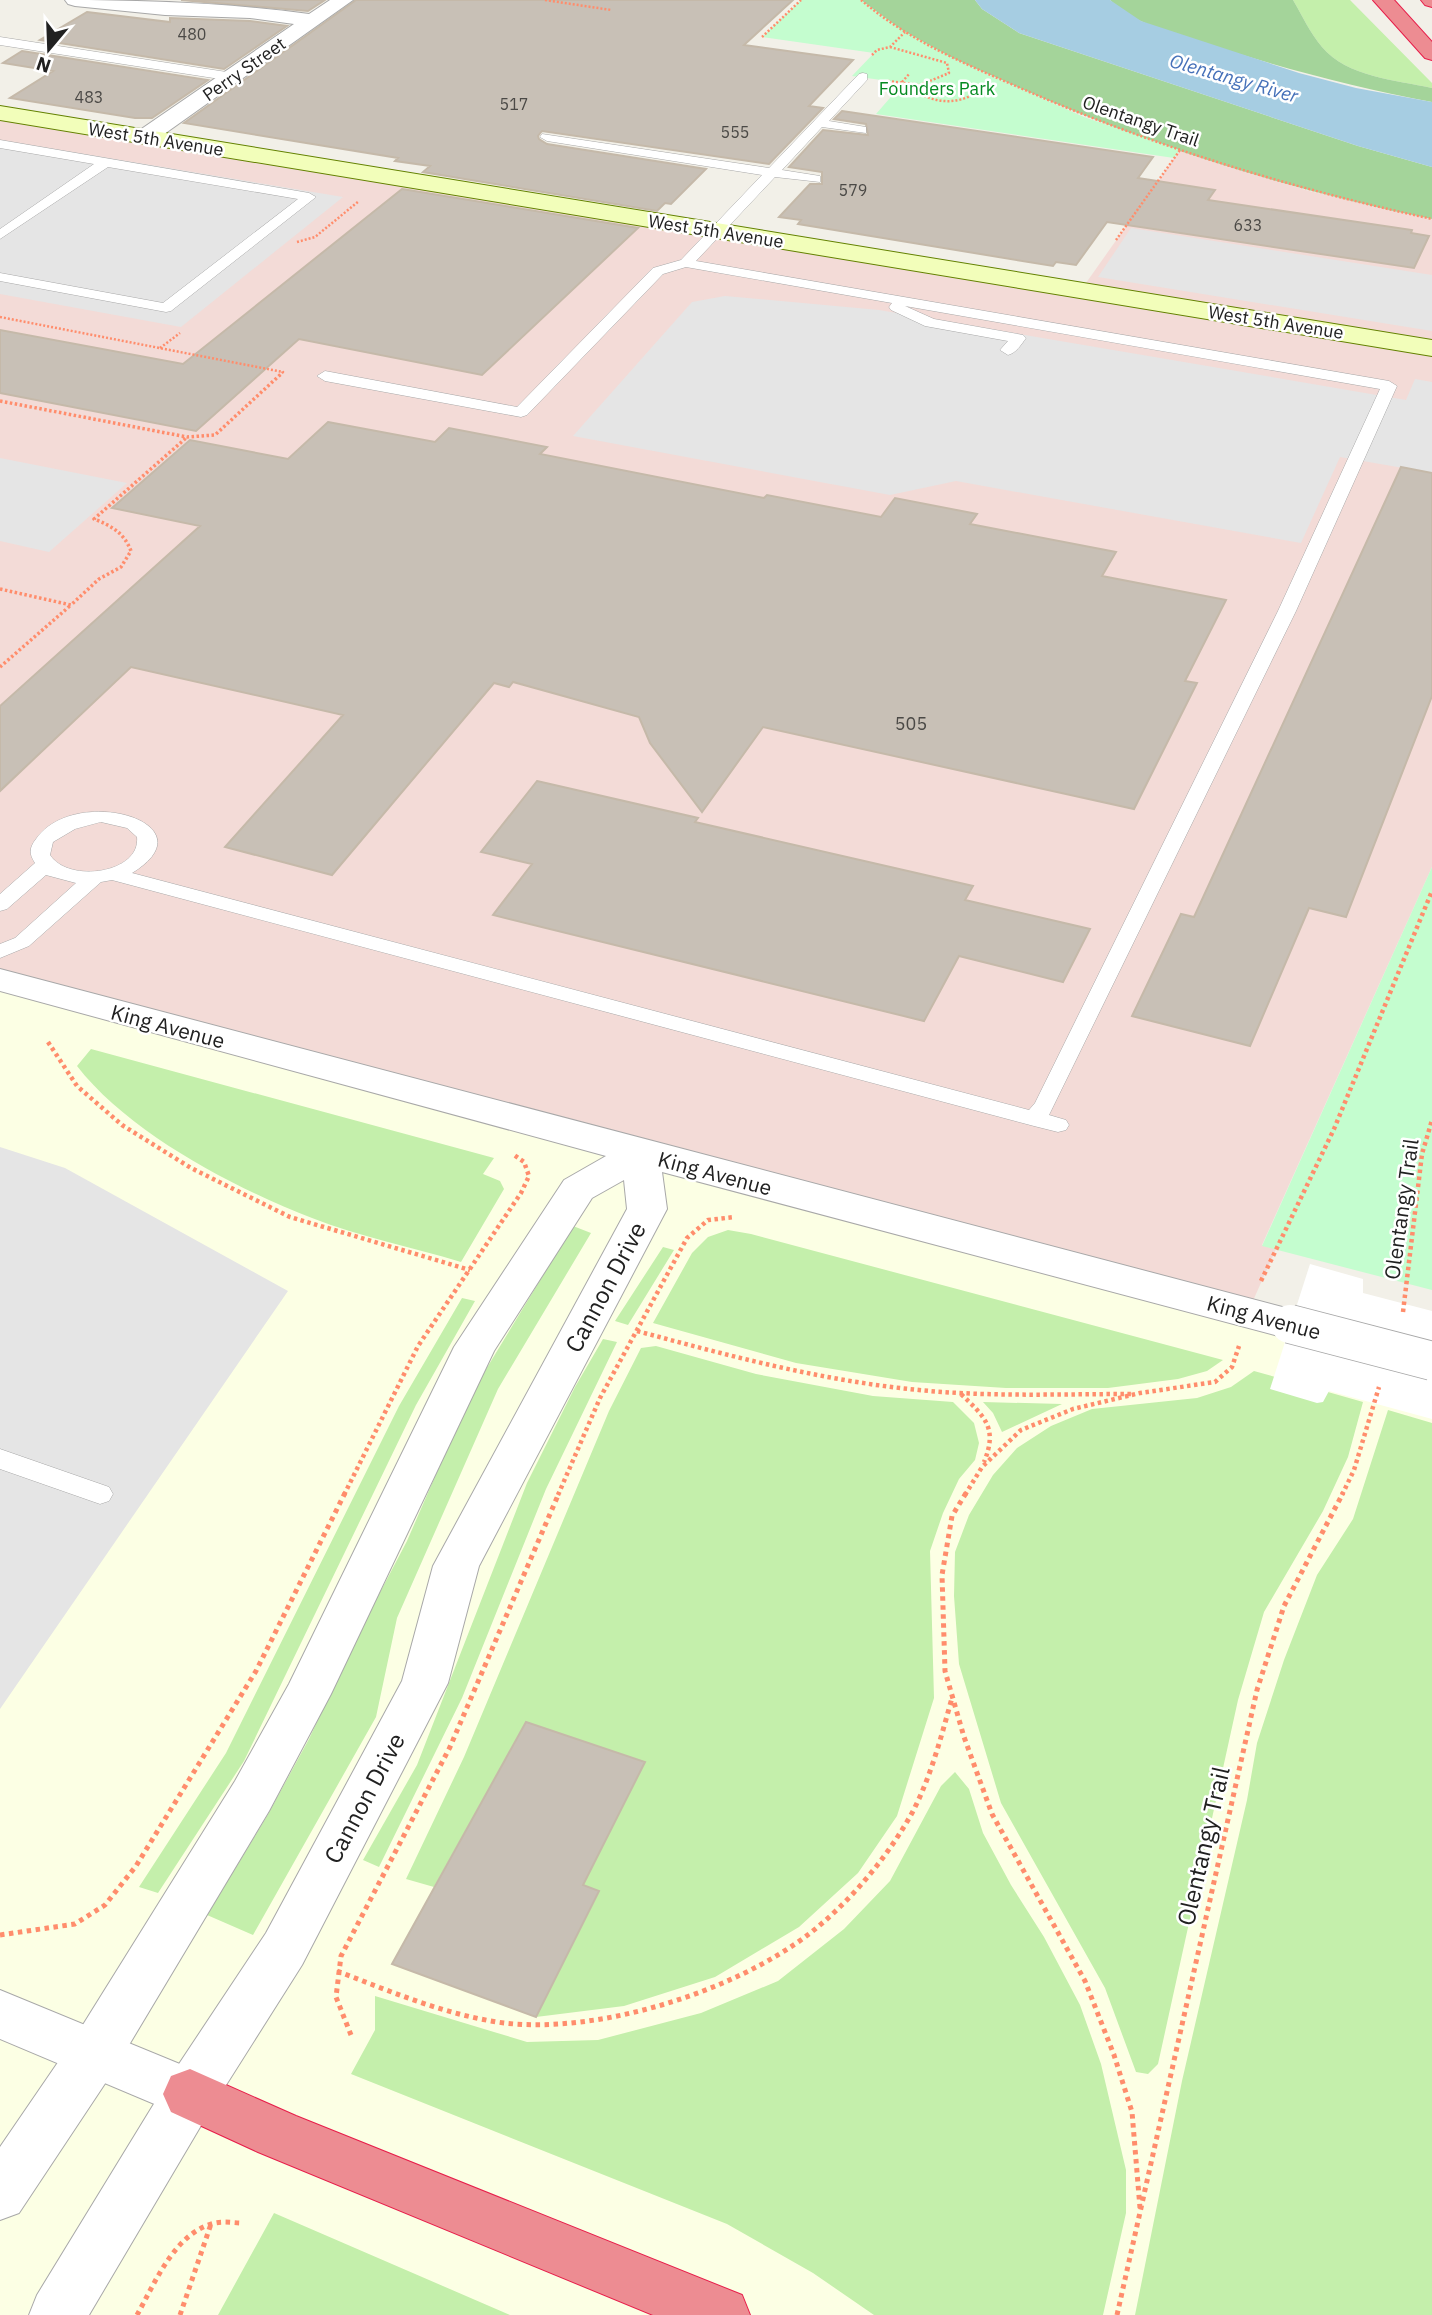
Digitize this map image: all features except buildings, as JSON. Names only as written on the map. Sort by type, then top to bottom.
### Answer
[{"type":"highway","points":[[1383,0],[1432,54]]},
{"type":"highway","points":[[190,2094],[277,2133],[722,2315]]},
{"type":"main road","name":"West 5th Avenue","points":[[0,113],[1432,348]]},
{"type":"street","points":[[75,0],[165,9],[250,12],[313,21]]},
{"type":"street","points":[[211,0],[250,12]]},
{"type":"street","name":"Perry Street","points":[[145,137],[343,0]]},
{"type":"street","name":"King Avenue","points":[[0,980],[641,1153],[1432,1361]]},
{"type":"street","points":[[0,2194],[95,2053],[244,1808],[307,1694],[475,1347],[578,1189],[641,1153]]},
{"type":"street","name":"Cannon Drive","points":[[57,2315],[190,2094],[284,1949],[425,1683],[456,1566],[647,1209],[641,1153]]},
{"type":"street","points":[[0,2014],[190,2094]]},
{"type":"lane","points":[[0,41],[233,77]]},
{"type":"lane","points":[[686,263],[863,77]]},
{"type":"lane","points":[[819,123],[861,130]]},
{"type":"lane","points":[[547,137],[815,179]]},
{"type":"lane","points":[[0,144],[309,197],[166,308],[0,277]]},
{"type":"lane","points":[[0,235],[106,162]]},
{"type":"lane","points":[[325,376],[521,412],[658,271],[686,263],[1389,386],[1287,611],[1045,1106],[1034,1119]]},
{"type":"lane","points":[[881,297],[930,323],[1018,338],[1008,351]]},
{"type":"lane","points":[[0,952],[22,942],[104,875],[129,867],[141,858],[148,848],[148,838],[142,828],[118,817],[84,818],[55,830],[45,839],[41,850],[46,864],[61,874],[104,875],[1058,1125]]},
{"type":"lane","points":[[0,905],[46,864]]},
{"type":"lane","points":[[0,1459],[100,1494]]},
{"type":"path","points":[[545,0],[611,10]]},
{"type":"path","points":[[762,37],[801,0]]},
{"type":"path","name":"Olentangy Trail","points":[[861,0],[902,30],[958,61],[1084,117],[1309,191],[1432,219]]},
{"type":"path","points":[[863,77],[920,85],[949,73],[950,66],[942,60],[890,47]]},
{"type":"path","points":[[901,83],[910,73]]},
{"type":"path","points":[[920,85],[917,92],[920,95],[951,101],[971,97],[976,88]]},
{"type":"path","points":[[1115,240],[1180,150]]},
{"type":"path","points":[[288,249],[298,241],[315,237],[366,196]]},
{"type":"path","points":[[0,317],[283,372],[215,435],[187,437],[0,401]]},
{"type":"path","points":[[160,348],[181,332]]},
{"type":"path","points":[[0,667],[99,579],[121,567],[131,551],[127,538],[112,526],[94,519],[187,437]]},
{"type":"path","points":[[0,589],[71,605]]},
{"type":"path","points":[[982,1467],[1021,1430],[1073,1409],[1140,1394],[1215,1382],[1232,1367],[1248,1312],[1263,1275],[1334,1129],[1432,891]]},
{"type":"path","points":[[48,1042],[77,1086],[122,1125],[191,1168],[290,1217],[470,1270]]},
{"type":"path","name":"Olentangy Trail","points":[[1403,1303],[1422,1154],[1432,1120]]},
{"type":"path","points":[[0,1935],[75,1924],[105,1905],[136,1866],[256,1671],[418,1346],[521,1193],[529,1176],[524,1162],[514,1154]]},
{"type":"path","points":[[351,2035],[336,2003],[334,1984],[341,1956],[450,1747],[600,1398],[687,1238],[697,1226],[710,1218],[735,1217]]},
{"type":"path","points":[[637,1331],[747,1360],[824,1376],[960,1393],[1140,1394]]},
{"type":"path","points":[[960,1393],[981,1412],[992,1429],[993,1446],[953,1516],[942,1575],[945,1671],[992,1814],[1085,1981],[1114,2054],[1132,2112],[1140,2208]]},
{"type":"path","name":"Olentangy Trail","points":[[1117,2315],[1257,1690],[1284,1606],[1331,1519],[1354,1469],[1375,1401]]},
{"type":"path","points":[[337,1971],[468,2017],[535,2024],[606,2019],[680,2002],[751,1969],[808,1934],[864,1880],[905,1826],[929,1775],[953,1697]]},
{"type":"path","points":[[137,2315],[165,2266],[188,2239],[211,2224],[243,2223]]},
{"type":"path","points":[[180,2315],[211,2224]]},
{"type":"shaded area","points":[[0,113],[1081,290],[1180,150],[1309,191],[1432,219],[1432,867],[1262,1245],[1276,1249],[1248,1312],[0,980]]},
{"type":"shaded area","points":[[0,140],[343,197],[181,327],[0,294]]},
{"type":"shaded area","points":[[1131,228],[1432,275],[1432,331],[1098,277]]},
{"type":"shaded area","points":[[725,296],[879,310],[1406,400],[1415,379],[1432,382],[1432,473],[1340,457],[1301,543],[956,481],[890,495],[573,436],[692,302]]},
{"type":"shaded area","points":[[0,458],[127,483],[49,552],[0,541]]},
{"type":"shaded area","points":[[0,980],[1432,1360],[1432,2315],[0,2315]]},
{"type":"shaded area","points":[[0,1147],[65,1168],[288,1291],[0,1709]]},
{"type":"green space","name":"Founders Park","points":[[801,0],[861,0],[902,30],[958,61],[1084,117],[1180,150],[1174,158],[876,114],[903,83],[852,76],[874,53],[762,37]]},
{"type":"green space","points":[[861,0],[975,0],[982,9],[1019,33],[1358,146],[1432,167],[1432,219],[1322,194],[1214,162],[1055,104],[929,46],[893,25]]},
{"type":"green space","points":[[1110,0],[1293,0],[1314,36],[1332,57],[1373,76],[1432,88],[1432,102],[1322,77],[1172,33],[1132,17]]},
{"type":"green space","points":[[1293,0],[1350,0],[1432,83],[1432,88],[1373,76],[1332,57],[1318,42]]},
{"type":"green space","points":[[1432,867],[1432,1290],[1262,1246]]},
{"type":"green space","points":[[91,1049],[494,1158],[483,1174],[500,1181],[504,1189],[461,1262],[330,1225],[250,1191],[154,1136],[99,1091],[77,1066]]},
{"type":"green space","points":[[573,1226],[591,1233],[498,1389],[397,1618],[376,1717],[253,1935],[207,1915],[267,1816],[309,1739],[355,1640],[407,1541],[471,1394]]},
{"type":"green space","points":[[728,1230],[1223,1360],[1207,1371],[1178,1379],[1108,1388],[1006,1388],[912,1382],[796,1363],[653,1323],[692,1253],[708,1237]]},
{"type":"green space","points":[[663,1247],[674,1250],[628,1325],[615,1321]]},
{"type":"green space","points":[[462,1298],[475,1301],[416,1405],[244,1761],[158,1893],[139,1887],[226,1753],[399,1406]]},
{"type":"green space","points":[[603,1339],[617,1342],[546,1489],[462,1698],[379,1867],[363,1860],[417,1765],[527,1483],[575,1387]]},
{"type":"green space","points":[[656,1346],[756,1374],[873,1396],[953,1402],[974,1423],[979,1443],[975,1460],[959,1479],[943,1513],[930,1551],[934,1698],[897,1816],[858,1873],[799,1927],[715,1977],[624,2006],[536,2017],[599,1892],[583,1885],[645,1762],[526,1722],[434,1887],[406,1879],[464,1757],[609,1411],[641,1348]]},
{"type":"green space","points":[[1254,1371],[1363,1402],[1348,1457],[1323,1511],[1264,1612],[1238,1700],[1158,2064],[1148,2074],[1136,2072],[1105,1988],[1001,1803],[959,1664],[954,1596],[955,1552],[969,1515],[993,1475],[1017,1448],[1051,1426],[1092,1409],[1197,1398],[1231,1387]]},
{"type":"green space","points":[[983,1402],[1062,1404],[1002,1432],[993,1413]]},
{"type":"green space","points":[[1388,1410],[1432,1423],[1432,2315],[1135,2315],[1182,2081],[1247,1800],[1257,1743],[1284,1660],[1317,1575],[1353,1519]]},
{"type":"green space","points":[[955,1772],[969,1789],[983,1833],[1080,2005],[1101,2064],[1126,2170],[1126,2213],[1103,2315],[874,2315],[813,2273],[727,2224],[351,2074],[375,2030],[375,1996],[527,2042],[598,2040],[701,2013],[778,1981],[844,1929],[890,1881],[941,1786]]},
{"type":"green space","points":[[274,2213],[510,2315],[218,2315]]},
{"type":"water","name":"Olentangy River","points":[[975,0],[1110,0],[1141,21],[1299,73],[1356,88],[1432,102],[1432,167],[1358,146],[1019,33],[982,9]]},
{"type":"pier","points":[[1310,1264],[1363,1279],[1363,1293],[1432,1311],[1432,1419],[1329,1391],[1323,1402],[1317,1403],[1270,1389]]}]
